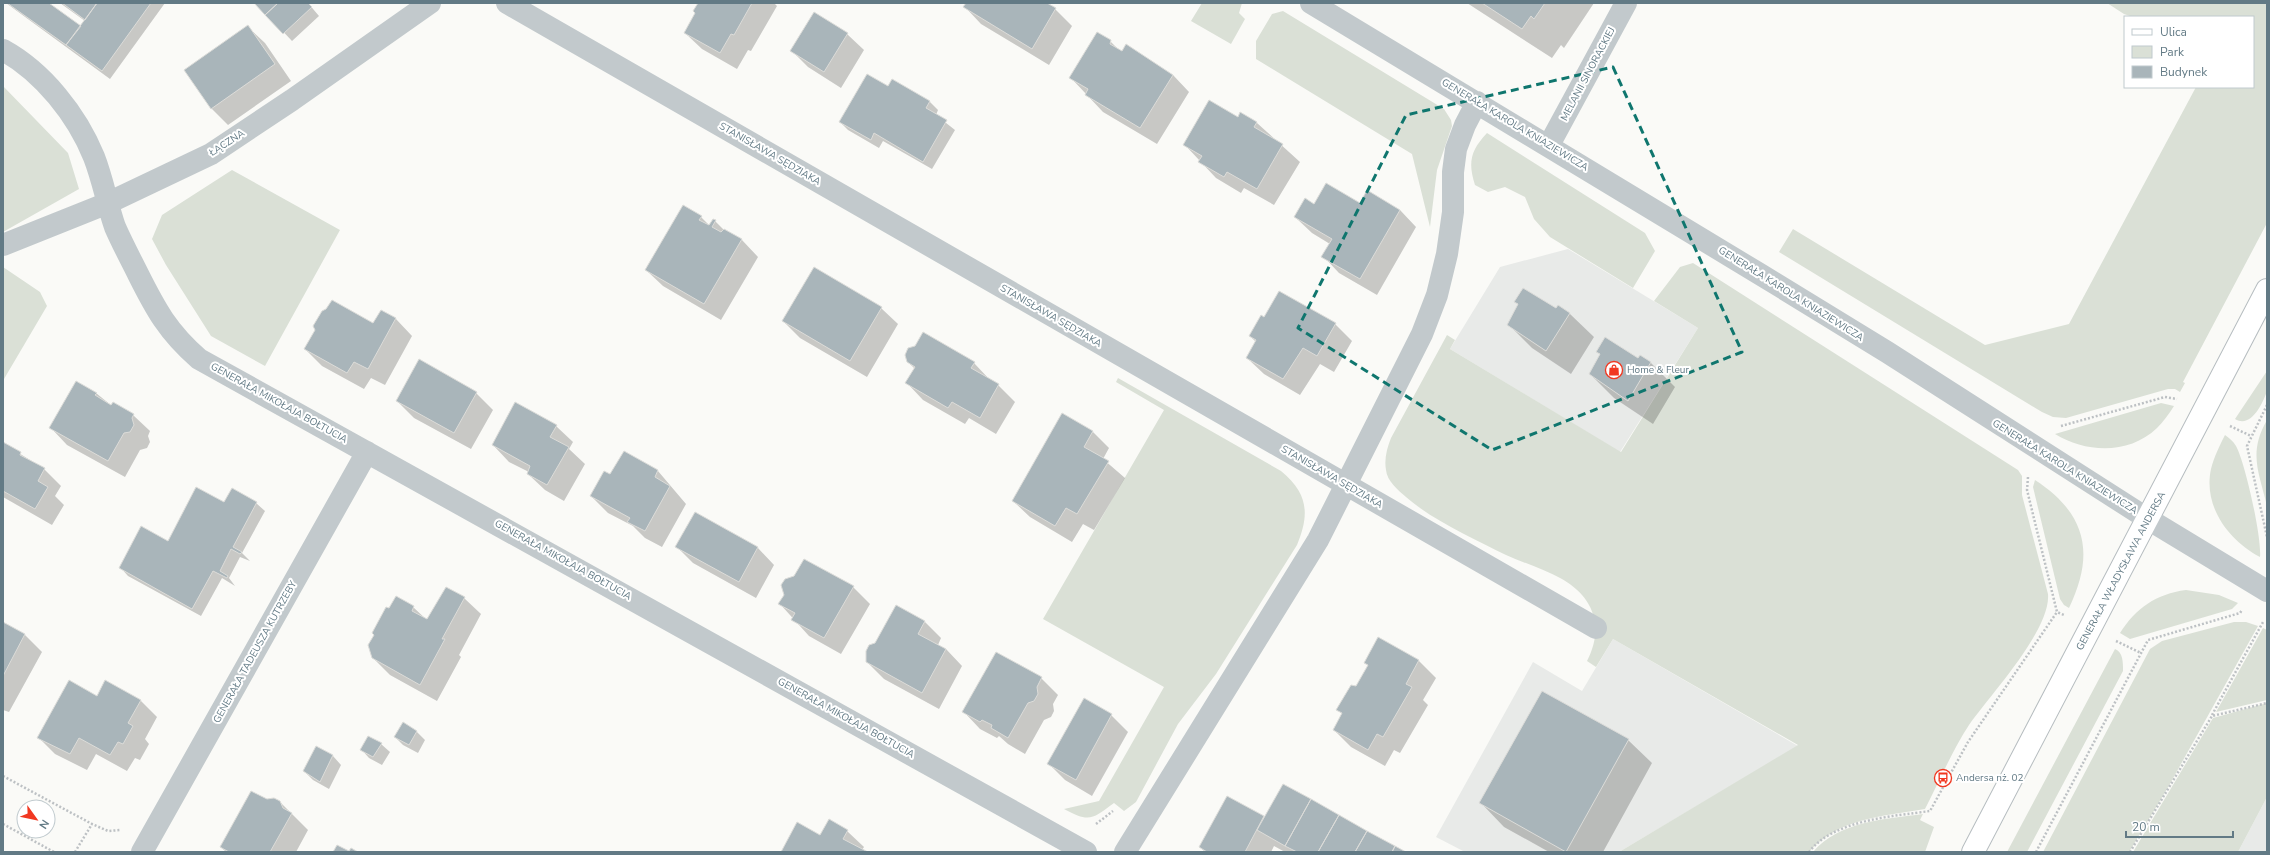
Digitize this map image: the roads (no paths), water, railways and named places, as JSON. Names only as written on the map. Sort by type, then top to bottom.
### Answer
[{"type":"main road","name":"GENERAŁA WŁADYSŁAWA ANDERSA","points":[[1972,852],[2267,290]]},
{"type":"street","name":"ŁĄCZNA","points":[[3,245],[108,203],[211,154],[292,100],[430,3]]},
{"type":"street","name":"STANISŁAWA SĘDZIAKA","points":[[507,3],[1596,628]]},
{"type":"street","name":"GENERAŁA KAROLA KNIAZIEWICZA","points":[[1312,3],[1549,145],[1880,348],[2148,519],[2267,591]]},
{"type":"street","name":"MELANII SINORACKIEJ","points":[[1549,145],[1626,3]]},
{"type":"street","name":"GENERAŁA MIKOŁAJA BOŁTUCIA","points":[[3,50],[19,59],[48,86],[74,119],[94,157],[124,249],[169,330],[199,359],[1086,852]]},
{"type":"street","points":[[1125,852],[1318,540],[1430,316],[1442,275],[1451,231],[1454,194],[1453,172],[1456,149],[1464,125],[1477,102]]},
{"type":"street","name":"GENERAŁA TADEUSZA KUTRZEBY","points":[[142,852],[367,452]]},
{"type":"place","name":"Home & Fleur","points":[[1614,370]]},
{"type":"place","name":"Andersa nż. 02","points":[[1943,778]]}]
